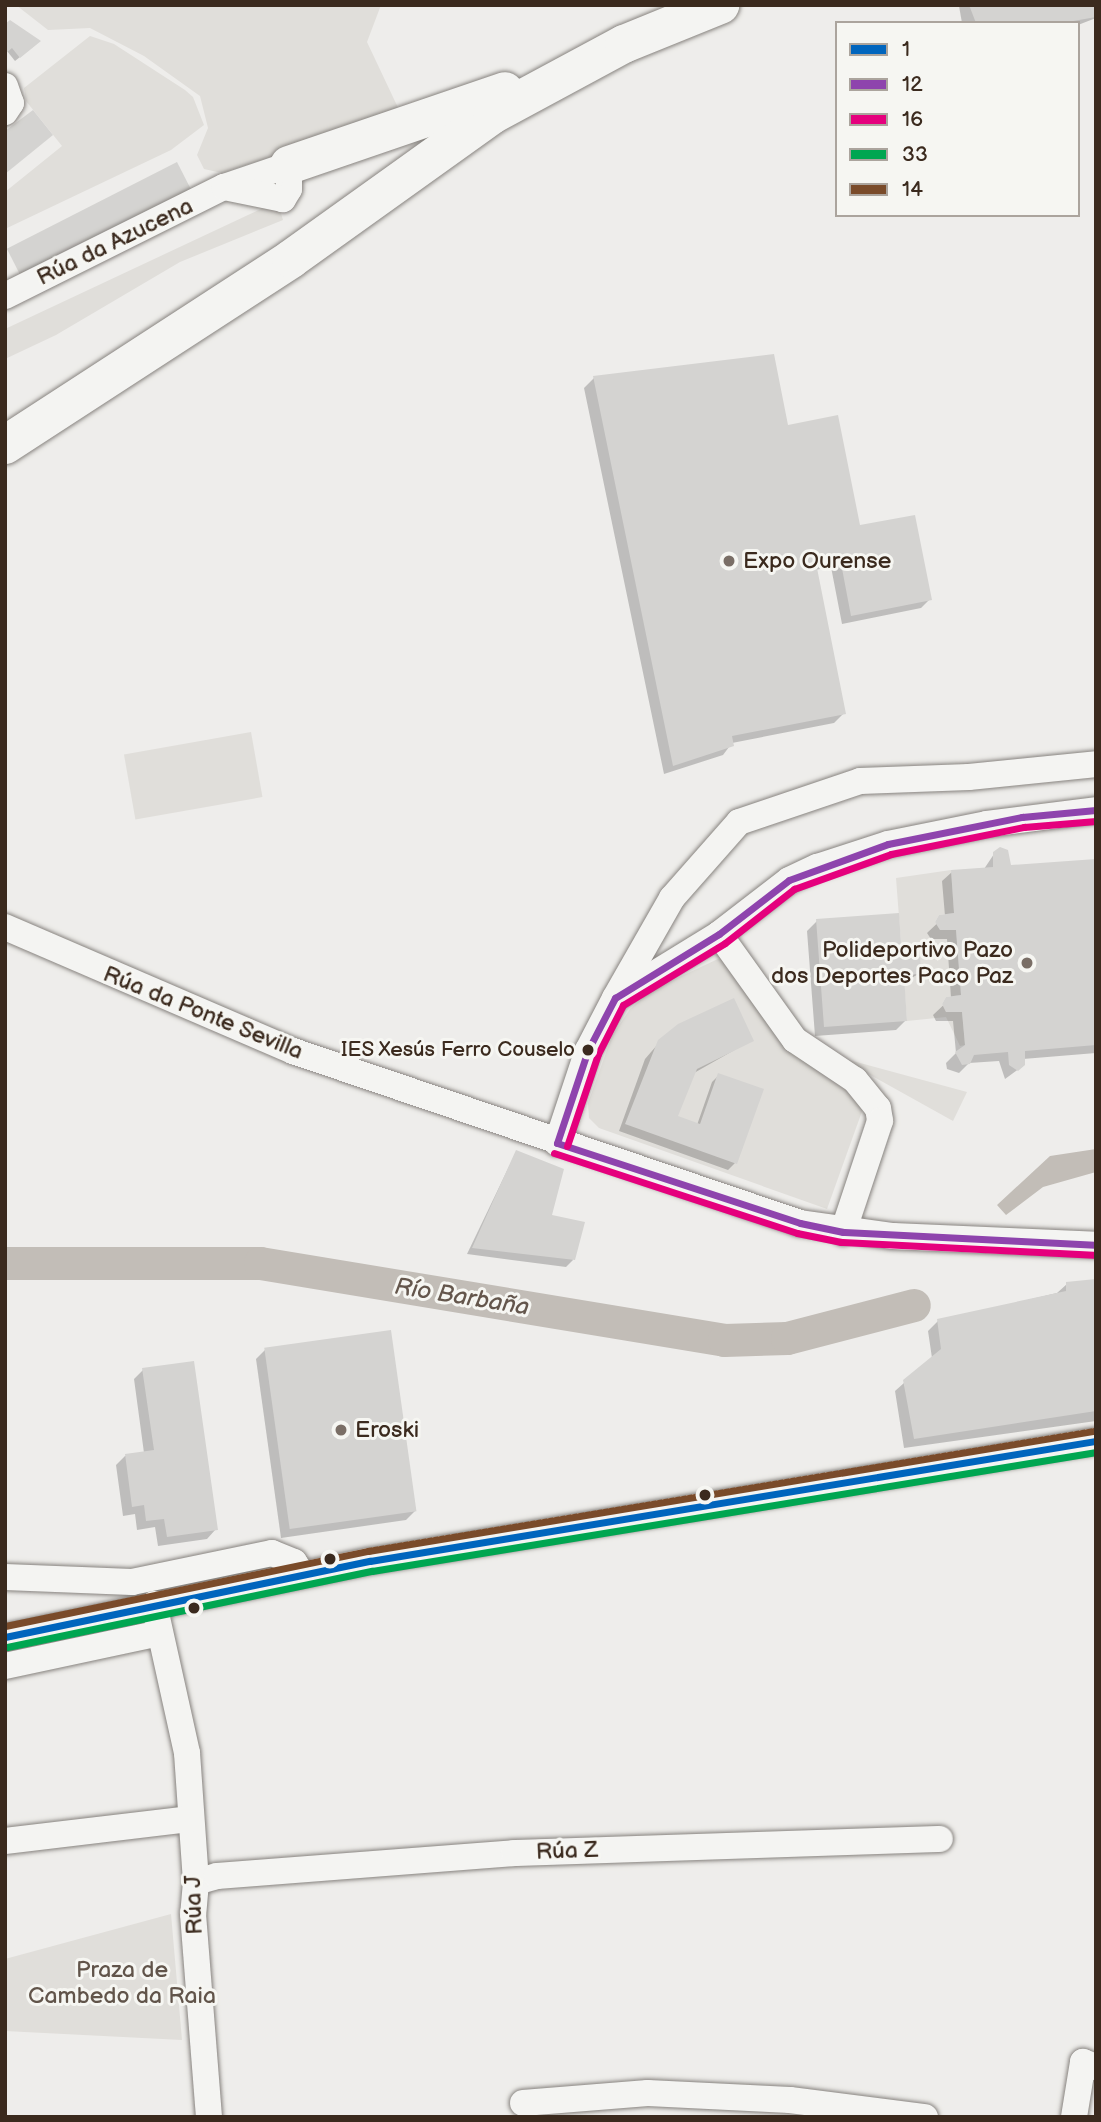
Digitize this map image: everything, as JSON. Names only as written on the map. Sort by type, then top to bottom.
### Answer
[{"type":"highway","points":[[5,444],[291,259],[492,115],[583,65],[709,7]]},
{"type":"highway","points":[[289,165],[583,65]]},
{"type":"highway","points":[[5,472],[187,343],[291,259]]},
{"type":"street","points":[[5,86],[11,103],[5,112]]},
{"type":"street","name":"Rúa da Azucena","points":[[5,296],[224,187],[283,199],[289,189],[289,165]]},
{"type":"street","points":[[557,1143],[588,1050],[615,998],[673,898],[739,822],[860,781],[969,777],[1096,764]]},
{"type":"street","points":[[615,998],[719,934],[789,880],[852,854],[987,824],[1096,810]]},
{"type":"street","name":"Rúa da Ponte Sevilla","points":[[5,927],[293,1051],[557,1143],[800,1223],[843,1231],[1096,1245]]},
{"type":"street","points":[[719,934],[795,1040],[855,1080],[878,1108],[880,1121],[843,1231]]},
{"type":"street","points":[[5,1637],[302,1574],[1096,1441]]},
{"type":"street","points":[[5,1577],[132,1582],[272,1553],[294,1562],[302,1574]]},
{"type":"street","name":"Rúa J","points":[[154,1604],[187,1753],[189,1819],[196,1882],[193,1914],[209,2117]]},
{"type":"street","points":[[5,1666],[160,1633]]},
{"type":"street","points":[[5,1841],[189,1819]]},
{"type":"street","name":"Rúa Z","points":[[196,1882],[217,1875],[514,1853],[940,1839]]},
{"type":"street","points":[[1074,2117],[1083,2062],[1096,2067]]},
{"type":"street","points":[[523,2103],[648,2093],[790,2100],[925,2117]]},
{"type":"shaded area","points":[[16,5],[381,5],[367,42],[401,114],[222,173],[204,169],[197,155],[208,128],[200,96],[144,56],[90,28],[48,30]]},
{"type":"shaded area","points":[[90,36],[114,44],[185,90],[193,97],[204,125],[171,150],[5,229],[5,192],[62,146],[26,101],[24,88]]},
{"type":"shaded area","points":[[265,207],[279,207],[283,220],[180,262],[56,335],[5,359],[5,329]]},
{"type":"shaded area","points":[[251,732],[262,797],[135,819],[124,754]]},
{"type":"shaded area","points":[[951,870],[954,913],[939,915],[935,922],[940,930],[956,930],[961,995],[946,997],[942,1004],[946,1012],[962,1012],[965,1045],[960,1046],[946,1017],[907,1021],[896,878]]},
{"type":"shaded area","points":[[720,958],[865,1103],[827,1209],[599,1128],[589,1118],[588,1103],[612,1036],[630,1009],[652,990]]},
{"type":"shaded area","points":[[838,1057],[967,1092],[953,1121]]},
{"type":"shaded area","points":[[1096,1149],[1096,1172],[1043,1187],[1006,1215],[997,1205],[1050,1156]]},
{"type":"shaded area","name":"Praza de Cambedo da Raia","points":[[171,1914],[182,2040],[5,2031],[5,1959]]},
{"type":"building","points":[[969,5],[1096,5],[1096,17],[1073,21],[975,21]]},
{"type":"building","points":[[10,20],[41,41],[20,58],[12,48],[5,54],[5,24]]},
{"type":"building","points":[[33,110],[53,135],[5,174],[5,131]]},
{"type":"building","points":[[177,162],[192,192],[22,279],[7,249]]},
{"type":"building","name":"Expo Ourense","points":[[774,354],[788,425],[838,415],[860,525],[915,515],[932,600],[851,616],[840,558],[816,563],[846,714],[732,736],[734,746],[673,766],[593,376]]},
{"type":"building","name":"Polideportivo Pazo dos Deportes Paco Paz","points":[[1000,847],[1008,850],[1011,865],[1096,859],[1096,1045],[1025,1051],[1025,1065],[1018,1071],[1009,1065],[1008,1052],[974,1055],[970,1064],[962,1065],[955,1052],[965,1045],[962,1012],[946,1012],[942,1004],[946,997],[961,995],[956,930],[940,930],[935,922],[939,915],[954,913],[951,870],[993,867],[993,852]]},
{"type":"building","points":[[899,913],[902,958],[920,957],[921,974],[904,975],[907,1021],[824,1027],[816,919]]},
{"type":"building","points":[[734,998],[754,1041],[697,1069],[678,1116],[700,1124],[718,1073],[764,1089],[737,1164],[625,1124],[658,1040],[678,1024]]},
{"type":"building","points":[[516,1150],[564,1169],[552,1215],[585,1222],[575,1260],[472,1248]]},
{"type":"building","points":[[1096,1279],[1096,1411],[914,1439],[903,1380],[941,1349],[937,1319],[1066,1291],[1066,1282]]},
{"type":"building","name":"Eroski","points":[[391,1330],[416,1511],[290,1529],[264,1348]]},
{"type":"building","points":[[194,1361],[218,1530],[167,1537],[164,1519],[146,1521],[144,1505],[132,1507],[125,1454],[154,1450],[142,1368]]},
{"type":"waterway","name":"Río Barbaña","points":[[5,1263],[260,1263],[724,1340],[787,1338],[914,1305]]},
{"type":"transit line","name":"12","points":[[557,1143],[588,1050],[615,998],[719,934],[789,880],[888,844],[1022,817],[1096,810]]},
{"type":"transit line","name":"16","points":[[567,1146],[598,1054],[623,1005],[725,943],[794,889],[891,854],[1024,827],[1096,821]]},
{"type":"transit line","name":"12","points":[[557,1143],[800,1223],[843,1232],[1096,1245]]},
{"type":"transit line","name":"16","points":[[554,1153],[797,1233],[841,1242],[1095,1255]]},
{"type":"transit line","name":"14","points":[[5,1626],[368,1551],[1094,1431]]},
{"type":"transit line","name":"1","points":[[5,1637],[370,1561],[1096,1441]]},
{"type":"transit line","name":"33","points":[[7,1647],[372,1571],[1096,1452]]},
{"type":"place","name":"Expo Ourense","points":[[729,561]]},
{"type":"place","name":"Polideportivo Pazo dos Deportes Paco Paz","points":[[1027,963]]},
{"type":"place","name":"IES Xesús Ferro Couselo","points":[[588,1050]]},
{"type":"place","name":"Eroski","points":[[341,1430]]}]
